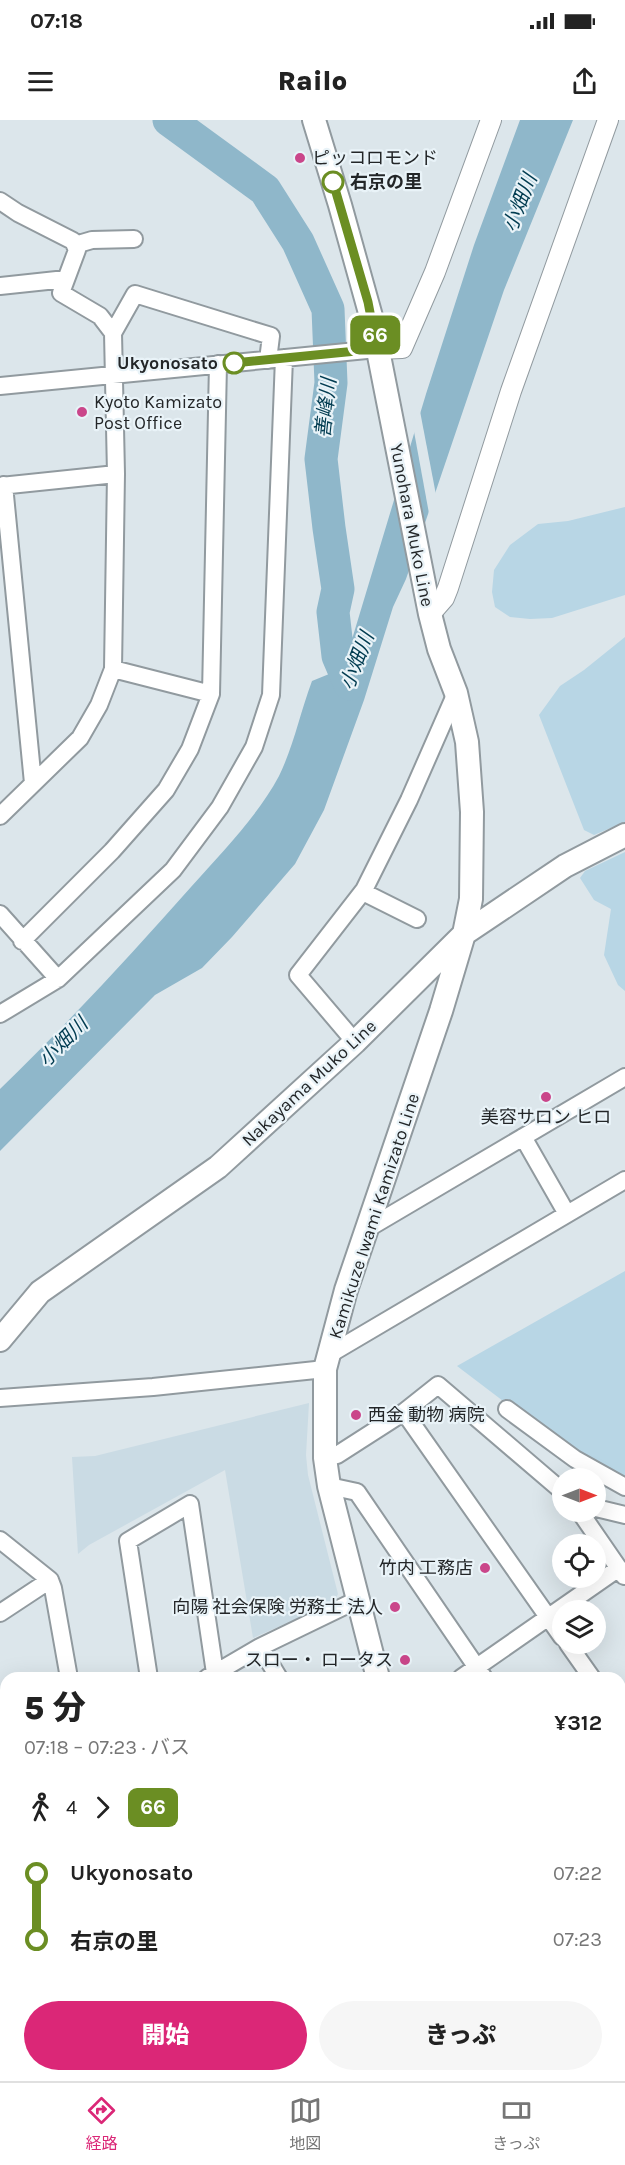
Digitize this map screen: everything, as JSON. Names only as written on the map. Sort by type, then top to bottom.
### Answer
[{"type":"main road","name":"Yunohara Muko Line","points":[[314,120],[372,320],[430,614],[439,649],[456,693],[467,742],[472,812],[472,890],[464,934]]},
{"type":"main road","name":"Nakayama Muko Line","points":[[0,1341],[40,1292],[218,1167],[355,1042],[464,934],[565,866],[625,835]]},
{"type":"main road","name":"Kamikuze Iwami Kamizato Line","points":[[376,1672],[329,1486],[325,1458],[328,1361],[346,1290],[441,1011],[464,934]]},
{"type":"street","points":[[0,386],[402,348],[435,272],[491,120]]},
{"type":"street","points":[[430,614],[444,598],[448,588],[511,391],[608,120]]},
{"type":"street","points":[[0,201],[72,241],[76,250],[61,293],[100,316],[113,333]]},
{"type":"street","points":[[75,245],[103,239],[134,239]]},
{"type":"street","points":[[0,286],[66,279]]},
{"type":"street","points":[[0,816],[80,738],[99,705],[113,669],[116,474],[112,375],[113,333],[135,294],[271,336],[277,359],[271,695],[254,747],[220,807],[173,870],[58,979],[0,1014]]},
{"type":"street","points":[[22,941],[112,851],[166,790],[190,749],[211,694],[218,364]]},
{"type":"street","points":[[33,783],[2,485],[116,474]]},
{"type":"street","points":[[113,669],[211,694]]},
{"type":"street","points":[[355,1042],[298,975],[364,890],[409,800],[456,693]]},
{"type":"street","points":[[364,890],[369,895],[417,919]]},
{"type":"street","points":[[0,914],[58,979]]},
{"type":"street","points":[[367,1229],[625,1077]]},
{"type":"street","points":[[523,1137],[567,1215]]},
{"type":"street","points":[[0,1398],[153,1387],[328,1361],[625,1180]]},
{"type":"street","points":[[325,1458],[338,1455],[404,1412],[438,1385],[552,1482]]},
{"type":"street","points":[[507,1409],[575,1459],[625,1487]]},
{"type":"street","points":[[404,1412],[552,1622]]},
{"type":"street","points":[[329,1486],[357,1492],[479,1672]]},
{"type":"street","points":[[148,1672],[128,1541],[190,1504],[211,1672]]},
{"type":"street","points":[[606,1510],[625,1515]]},
{"type":"street","points":[[481,1672],[548,1616],[622,1573],[587,1522]]},
{"type":"street","points":[[0,1540],[50,1580],[68,1672]]},
{"type":"street","points":[[0,1613],[50,1580]]},
{"type":"street","points":[[218,1672],[260,1647],[357,1600]]},
{"type":"street","points":[[260,1647],[275,1672]]},
{"type":"street","points":[[575,1654],[588,1672]]},
{"type":"shaded area","points":[[625,507],[625,595],[552,618],[510,617],[495,607],[492,592],[494,570],[510,545],[538,524],[568,521]]},
{"type":"shaded area","points":[[625,637],[625,822],[594,835],[584,830],[539,715],[560,686]]},
{"type":"shaded area","points":[[625,852],[625,991],[618,985],[604,955],[611,909],[594,900],[580,878],[585,871]]},
{"type":"shaded area","points":[[625,1271],[625,1482],[511,1407],[457,1366]]},
{"type":"shaded area","points":[[309,1403],[306,1455],[308,1475],[338,1594],[333,1603],[253,1638],[225,1470],[89,1545],[78,1554],[72,1457],[95,1456]]},
{"type":"water","name":"小畑川","points":[[520,120],[573,120],[504,290],[406,579],[393,607],[364,700],[324,810],[295,864],[232,937],[202,968],[155,995],[0,1151],[0,1089],[50,1040],[121,964],[250,820],[279,776],[289,753],[312,681],[334,672],[353,636],[426,394],[474,245]]},
{"type":"pier","points":[[419,406],[437,500],[430,519],[413,426]]},
{"type":"waterway","name":"善峰川","points":[[169,120],[265,190],[298,242],[328,309],[331,383],[321,459],[338,589],[333,612],[338,656],[350,684]]},
{"type":"bus line","name":"66","points":[[234,363],[377,349],[368,302],[333,182]]},
{"type":"place","name":"ピッコロモンド","points":[[300,158]]},
{"type":"place","name":"右京の里","points":[[333,182]]},
{"type":"place","name":"Ukyonosato","points":[[234,363]]},
{"type":"place","name":"Kyoto Kamizato Post Office","points":[[82,412]]},
{"type":"place","name":"美容サロン ヒロ","points":[[546,1097]]},
{"type":"place","name":"西金 動物 病院","points":[[356,1415]]},
{"type":"place","name":"竹内 工務店","points":[[485,1568]]},
{"type":"place","name":"向陽 社会保険 労務士 法人","points":[[395,1607]]},
{"type":"place","name":"スロー・ ロータス","points":[[405,1660]]}]
